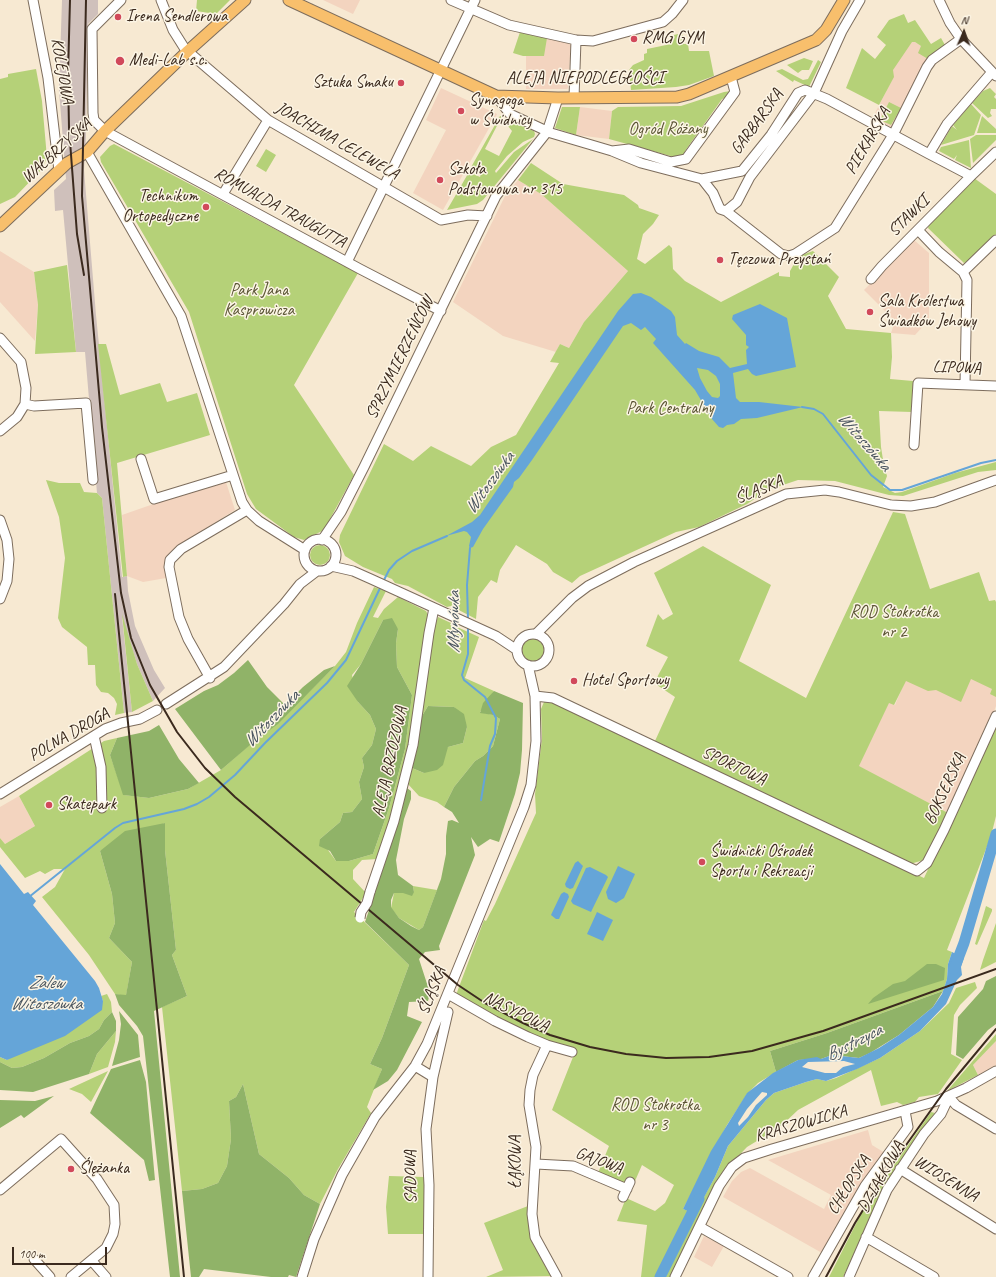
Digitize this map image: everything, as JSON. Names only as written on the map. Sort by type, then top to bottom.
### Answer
[{"type":"main road","name":"WAŁBRZYSKA","points":[[1,224],[59,171],[87,152],[105,131],[198,41],[246,0]]},
{"type":"main road","name":"ALEJA NIEPODLEGŁOŚCI","points":[[290,0],[496,96],[558,98],[677,97],[689,94],[816,40],[826,30],[844,0]]},
{"type":"street","name":"KOLEJOWA","points":[[33,0],[49,84],[59,171]]},
{"type":"street","points":[[105,131],[94,120],[92,29],[121,0]]},
{"type":"street","name":"JOACHIMA LELEWELA","points":[[161,0],[173,30],[188,51],[268,120],[333,159],[441,220],[468,214],[486,216]]},
{"type":"street","points":[[451,0],[509,25],[576,40],[604,39],[663,22],[672,14],[683,0]]},
{"type":"street","points":[[347,262],[475,0]]},
{"type":"street","name":"GARBARSKA","points":[[726,211],[737,202],[750,177],[814,93],[845,25],[860,0]]},
{"type":"street","points":[[929,154],[946,124],[994,74],[961,39],[950,23],[940,0]]},
{"type":"street","points":[[178,38],[198,41]]},
{"type":"street","name":"PIEKARSKA","points":[[726,211],[781,254],[789,256],[796,254],[835,228],[893,135],[926,67],[932,60],[961,39]]},
{"type":"street","points":[[574,98],[576,40]]},
{"type":"street","points":[[612,151],[629,149],[671,162],[686,159],[728,103],[734,92],[731,77]]},
{"type":"street","name":"GARBARSKA","points":[[702,179],[742,171],[771,135],[798,93],[805,90],[814,93]]},
{"type":"street","points":[[814,93],[971,176]]},
{"type":"street","points":[[496,96],[510,114],[547,132],[579,143],[612,151],[641,163],[702,179],[713,193],[720,209],[726,211]]},
{"type":"street","points":[[547,132],[558,98]]},
{"type":"street","points":[[223,194],[268,120]]},
{"type":"street","name":"ROMUALDA TRAUGUTTA","points":[[105,131],[117,139],[441,311]]},
{"type":"street","name":"SPRZYMIERZEŃCÓW","points":[[322,540],[341,512],[441,311],[496,196],[506,181],[547,132]]},
{"type":"street","points":[[87,152],[181,316],[242,502],[247,510],[259,521],[305,550]]},
{"type":"street","name":"STAWKI","points":[[871,279],[882,266],[996,152]]},
{"type":"street","points":[[918,230],[939,252],[963,272],[967,280],[965,384]]},
{"type":"street","points":[[963,272],[996,240]]},
{"type":"street","points":[[0,338],[21,362],[24,369],[26,388],[25,404],[17,417],[0,431]]},
{"type":"street","name":"LIPOWA","points":[[914,445],[918,383],[996,386]]},
{"type":"street","points":[[25,404],[34,406],[86,403],[93,480]]},
{"type":"street","points":[[141,459],[154,499],[233,475]]},
{"type":"street","name":"ŚLĄSKA","points":[[536,634],[581,591],[634,562],[786,494],[825,490],[840,492],[891,505],[911,506],[934,502],[996,480]]},
{"type":"street","points":[[210,678],[188,639],[179,617],[171,583],[169,567],[170,560],[181,549],[247,510]]},
{"type":"street","name":"SPRZYMIERZEŃCÓW","points":[[331,545],[341,512]]},
{"type":"street","points":[[0,520],[7,540],[9,559],[7,581],[0,599]]},
{"type":"street","points":[[317,571],[307,564],[305,560],[305,550],[312,542],[322,540],[331,545],[335,557],[353,571]]},
{"type":"street","points":[[166,704],[210,678],[224,667],[258,632],[300,584],[317,571],[324,570],[331,566],[335,557]]},
{"type":"street","points":[[300,584],[307,564]]},
{"type":"street","points":[[331,566],[353,571],[371,578],[496,636],[517,650],[520,659],[528,665],[539,665],[543,662],[548,653],[547,643],[536,634],[531,634],[522,639],[496,636]]},
{"type":"street","name":"ALEJA BRZOZOWA","points":[[360,918],[361,912],[368,903],[370,892],[394,821],[412,752],[434,608]]},
{"type":"street","name":"ŚLĄSKA","points":[[547,643],[549,631],[555,616]]},
{"type":"street","points":[[517,650],[522,639]]},
{"type":"street","name":"ŚLĄSKA","points":[[528,665],[535,696]]},
{"type":"street","name":"ŚLĄSKA","points":[[302,1277],[314,1238],[342,1175],[375,1117],[415,1066],[427,1044],[527,798],[536,741],[535,696],[539,665]]},
{"type":"street","name":"SPORTOWA","points":[[535,696],[553,698],[917,871]]},
{"type":"street","name":"POLNA DROGA","points":[[0,794],[94,736],[121,723],[140,719],[157,710]]},
{"type":"street","name":"BOKSERSKA","points":[[917,871],[927,863],[944,830],[996,716]]},
{"type":"street","points":[[94,736],[101,767],[102,808]]},
{"type":"street","name":"NASYPOWA","points":[[448,994],[495,1021],[547,1045],[572,1052]]},
{"type":"street","name":"SADOWA","points":[[428,1277],[428,1185],[426,1129],[433,1077],[448,1012]]},
{"type":"street","name":"ŁĄKOWA","points":[[547,1045],[533,1076],[530,1090],[529,1105],[536,1147],[536,1164],[532,1191],[535,1238],[557,1277]]},
{"type":"street","points":[[415,1066],[433,1077]]},
{"type":"street","name":"KRASZOWICKA","points":[[675,1277],[724,1178],[732,1167],[744,1158],[949,1097],[996,1072]]},
{"type":"street","points":[[949,1097],[956,1105],[996,1129]]},
{"type":"street","name":"DZIAŁKOWA","points":[[848,1277],[887,1190],[932,1122],[941,1114],[949,1097]]},
{"type":"street","name":"CHŁOPSKA","points":[[813,1277],[865,1186],[908,1127],[905,1111]]},
{"type":"street","points":[[0,1190],[61,1139],[96,1179],[114,1205],[115,1224],[113,1234],[106,1248],[71,1277]]},
{"type":"street","name":"GAJOWA","points":[[536,1164],[573,1166],[627,1189]]},
{"type":"street","name":"WIOSENNA","points":[[900,1169],[996,1229]]},
{"type":"street","points":[[700,1227],[788,1277]]},
{"type":"street","points":[[866,1237],[928,1275]]},
{"type":"street","points":[[34,1259],[50,1277]]},
{"type":"street","points":[[92,1261],[106,1277]]},
{"type":"shaded area","points":[[62,0],[98,0],[98,14],[88,24],[84,170],[96,315],[122,577],[127,576],[128,591],[135,626],[154,670],[165,688],[153,701],[137,664],[122,617],[132,712],[124,713],[102,498],[97,493],[85,352],[76,352],[63,210],[55,211],[54,190],[66,179],[59,90]]},
{"type":"shaded area","points":[[323,0],[360,0],[353,14]]},
{"type":"shaded area","points":[[547,38],[571,43],[568,88],[526,89],[526,56]]},
{"type":"shaded area","points":[[908,42],[915,42],[921,46],[928,59],[894,129],[873,117],[893,78],[879,71]]},
{"type":"shaded area","points":[[441,88],[497,114],[443,210],[413,193],[446,130],[426,120]]},
{"type":"shaded area","points":[[580,107],[612,111],[609,139],[576,135]]},
{"type":"shaded area","points":[[518,180],[541,194],[628,271],[584,322],[569,348],[560,344],[556,352],[503,336],[453,302],[505,196]]},
{"type":"shaded area","points":[[914,240],[929,253],[929,320],[915,335],[891,333],[895,321],[864,290]]},
{"type":"shaded area","points":[[0,251],[34,272],[38,305],[35,341],[0,302]]},
{"type":"shaded area","points":[[225,479],[235,510],[176,547],[170,553],[165,566],[166,578],[143,582],[127,576],[122,515]]},
{"type":"shaded area","points":[[996,660],[996,706],[988,728],[948,813],[858,766],[889,702],[895,705],[909,672]]},
{"type":"shaded area","points":[[19,796],[35,826],[5,844],[0,838],[0,807]]},
{"type":"shaded area","points":[[996,1041],[996,1065],[978,1075],[973,1065]]},
{"type":"shaded area","points":[[868,1130],[872,1145],[885,1153],[822,1253],[723,1197],[732,1181],[741,1172],[750,1168],[824,1209],[831,1195],[768,1160]]},
{"type":"shaded area","points":[[704,1236],[724,1246],[712,1267],[694,1257]]},
{"type":"green space","points":[[197,0],[230,0],[216,14],[196,11]]},
{"type":"green space","points":[[904,14],[908,23],[915,20],[931,44],[941,38],[945,45],[932,54],[928,59],[918,53],[921,46],[915,42],[912,42],[893,70],[894,77],[879,105],[846,88],[862,48],[875,59],[886,45],[877,37],[889,20]]},
{"type":"green space","points":[[520,32],[547,38],[544,56],[523,56],[513,53]]},
{"type":"green space","points":[[682,33],[684,44],[688,44],[689,51],[709,51],[714,76],[689,85],[631,90],[629,70],[633,65],[644,60],[644,54],[647,53],[647,49],[671,44],[674,35]]},
{"type":"green space","points":[[804,58],[813,61],[809,70],[802,70],[798,73],[787,65]]},
{"type":"green space","points":[[818,60],[821,62],[809,87],[794,80],[793,82],[776,71],[782,69],[803,80],[808,79]]},
{"type":"green space","points":[[36,69],[42,101],[47,158],[41,170],[15,197],[0,204],[0,79],[8,77],[8,74]]},
{"type":"green space","points":[[990,88],[996,94],[994,97],[996,99],[996,109],[991,109],[990,113],[992,116],[988,118],[972,103],[983,91]]},
{"type":"green space","name":"Ogród Różany","points":[[731,91],[728,97],[722,99],[685,151],[685,154],[678,158],[609,139],[612,111],[618,107],[681,106]]},
{"type":"green space","points":[[889,102],[901,108],[891,125],[880,120]]},
{"type":"green space","points":[[971,104],[981,115],[974,135],[941,145],[952,126],[957,130],[953,125]]},
{"type":"green space","points":[[562,107],[580,107],[576,135],[555,128]]},
{"type":"green space","points":[[500,116],[502,116],[485,149],[499,156],[512,131],[508,126],[515,123],[534,131],[535,134],[534,137],[523,142],[507,156],[495,171],[496,173],[514,152],[533,139],[483,200],[477,204],[447,210],[469,172],[480,177],[481,174],[470,169]]},
{"type":"green space","points":[[982,116],[996,129],[996,133],[977,133]]},
{"type":"green space","points":[[976,135],[996,135],[996,140],[973,163],[970,139]]},
{"type":"green space","points":[[969,140],[971,168],[955,160],[957,155],[954,159],[939,151],[941,147]]},
{"type":"green space","name":"Park Jana Kasprowicza","points":[[114,144],[358,273],[294,385],[354,475],[324,530],[304,540],[294,537],[256,509],[247,494],[189,312],[101,162],[100,157],[110,146]]},
{"type":"green space","points":[[266,149],[276,155],[266,172],[256,166]]},
{"type":"green space","name":"Park Centralny","points":[[531,163],[563,184],[624,195],[638,205],[639,208],[659,215],[653,224],[643,234],[637,259],[645,264],[669,245],[672,248],[673,269],[685,281],[721,302],[779,272],[779,276],[790,277],[790,271],[794,264],[802,255],[813,251],[839,277],[828,296],[846,329],[891,333],[892,357],[890,379],[913,381],[912,412],[879,411],[881,447],[887,476],[883,487],[895,493],[902,492],[955,473],[996,462],[996,470],[978,472],[903,496],[889,495],[835,481],[798,480],[768,490],[747,504],[699,527],[676,532],[580,576],[572,583],[553,572],[547,564],[516,545],[500,570],[497,583],[491,580],[478,597],[476,619],[451,606],[447,607],[408,586],[395,583],[392,579],[363,567],[345,556],[339,542],[340,535],[384,444],[413,461],[431,446],[471,466],[491,447],[516,435],[559,363],[550,362],[560,344],[569,348],[584,322],[628,271],[541,194],[518,180]]},
{"type":"green space","points":[[974,178],[996,194],[996,234],[964,263],[928,228],[929,224]]},
{"type":"green space","points":[[67,265],[76,352],[35,354],[38,305],[34,272]]},
{"type":"green space","points":[[98,344],[106,344],[120,395],[160,383],[167,402],[197,393],[210,435],[117,463],[127,576],[123,577]]},
{"type":"green space","points":[[46,480],[59,483],[80,483],[84,492],[97,493],[102,498],[124,713],[115,715],[117,704],[114,698],[108,693],[101,692],[96,685],[95,665],[88,665],[87,647],[62,627],[58,618],[65,558],[59,517]]},
{"type":"green space","name":"ROD Stokrotka nr 2","points":[[893,512],[905,514],[930,589],[979,572],[989,601],[995,600],[996,602],[996,697],[990,694],[992,689],[971,679],[961,702],[936,690],[928,691],[906,681],[894,705],[889,703],[859,766],[948,813],[924,860],[910,864],[655,741],[675,697],[654,683],[668,657],[646,646],[658,614],[663,620],[673,614],[654,573],[703,546],[771,585],[739,661],[806,698]]},
{"type":"green space","points":[[320,545],[327,548],[330,555],[327,562],[320,565],[313,562],[310,555],[313,548]]},
{"type":"green space","points":[[374,587],[386,591],[373,617],[378,618],[384,609],[398,597],[426,611],[428,615],[411,745],[392,820],[377,859],[362,860],[353,870],[353,879],[366,893],[354,912],[409,965],[382,1038],[370,1064],[382,1069],[367,1107],[371,1113],[338,1169],[320,1204],[304,1195],[289,1178],[259,1154],[243,1084],[236,1097],[229,1101],[231,1139],[227,1166],[218,1183],[202,1189],[182,1191],[162,1007],[187,996],[172,955],[176,950],[165,850],[165,823],[100,851],[112,894],[115,923],[109,938],[132,962],[126,996],[115,994],[89,955],[42,897],[55,887],[65,869],[54,869],[45,874],[40,871],[25,878],[0,847],[0,838],[5,844],[35,826],[19,796],[104,741],[117,738],[110,755],[124,795],[149,798],[188,789],[221,770],[307,694],[335,666],[346,652],[357,623]],"holes":[[[383,620],[398,629],[396,643],[397,667],[412,695],[405,749],[389,808],[373,854],[349,861],[336,861],[320,839],[340,822],[343,813],[352,812],[362,799],[359,782],[364,767],[362,758],[372,745],[376,729],[370,715],[358,702],[352,675],[361,664]]]},
{"type":"green space","points":[[122,614],[137,664],[153,701],[132,712]]},
{"type":"green space","points":[[438,617],[451,623],[450,625],[454,627],[455,626],[479,637],[465,678],[494,691],[480,712],[493,715],[500,719],[493,746],[483,756],[475,761],[454,787],[444,807],[437,802],[419,796],[407,783],[412,768],[424,773],[448,747],[463,743],[467,727],[454,707],[428,706],[422,716],[432,634]]},
{"type":"green space","points":[[392,618],[398,629],[396,643],[397,667],[412,695],[405,749],[389,808],[373,854],[349,861],[336,861],[330,851],[319,846],[320,839],[340,822],[343,813],[352,812],[362,799],[359,782],[364,767],[362,758],[372,745],[376,729],[370,715],[358,702],[347,686],[361,664],[383,620]]},
{"type":"green space","points":[[533,639],[541,642],[544,650],[541,658],[533,661],[525,658],[522,650],[525,642]]},
{"type":"green space","points":[[248,660],[267,687],[285,705],[303,687],[324,670],[335,666],[278,724],[257,739],[221,770],[175,709],[204,691],[218,685]]},
{"type":"green space","points":[[494,691],[523,703],[520,773],[515,794],[499,842],[490,839],[478,847],[471,837],[475,855],[439,946],[440,950],[425,952],[419,959],[430,993],[428,1001],[409,1002],[407,1016],[422,1022],[397,1070],[388,1081],[373,1090],[382,1069],[370,1064],[382,1038],[409,965],[365,922],[399,821],[407,788],[411,791],[411,799],[404,819],[396,860],[398,875],[413,886],[414,892],[412,896],[403,893],[394,893],[391,900],[391,907],[399,918],[411,926],[419,930],[423,927],[441,879],[446,854],[448,821],[452,820],[459,823],[452,812],[444,807],[454,787],[475,761],[483,756],[493,746],[500,719],[493,715],[480,713],[483,703]]},
{"type":"green space","name":"Świdnicki Ośrodek Sportu i Rekreacji","points":[[549,701],[924,878],[996,724],[996,816],[991,836],[947,950],[952,952],[943,991],[827,1033],[770,1051],[776,1072],[758,1083],[747,1094],[727,1125],[683,1209],[695,1213],[715,1177],[728,1146],[766,1100],[774,1093],[817,1079],[826,1081],[836,1078],[880,1058],[920,1031],[949,1003],[956,988],[975,982],[977,988],[960,1005],[954,1015],[951,1054],[962,1060],[938,1094],[919,1097],[915,1102],[903,1105],[897,1102],[881,1106],[871,1070],[798,1110],[780,1127],[747,1147],[723,1172],[671,1277],[641,1277],[647,1225],[617,1221],[626,1198],[655,1211],[665,1203],[674,1185],[642,1165],[635,1181],[627,1177],[624,1184],[598,1173],[609,1146],[552,1110],[575,1052],[517,1028],[456,995],[484,920],[486,921],[495,904],[536,813],[535,794],[542,739],[541,709],[544,702]]},
{"type":"green space","points":[[428,706],[454,707],[464,714],[467,727],[463,743],[448,747],[443,765],[437,770],[424,773],[412,768],[422,716]]},
{"type":"green space","points":[[159,725],[179,759],[199,783],[188,789],[149,798],[123,795],[110,755],[117,738],[149,731]]},
{"type":"green space","points":[[165,823],[165,850],[176,950],[172,955],[187,996],[154,1011],[180,1277],[170,1277],[143,1036],[137,1026],[119,1005],[115,994],[126,995],[132,962],[109,938],[115,923],[112,894],[100,851],[125,831]]},
{"type":"green space","points":[[413,886],[437,890],[423,927],[419,930],[399,918],[391,908],[394,893],[414,892]]},
{"type":"green space","points":[[986,906],[992,909],[992,911],[977,945],[975,944]]},
{"type":"green space","points":[[996,923],[996,962],[980,970],[983,960]]},
{"type":"green space","points":[[927,964],[936,964],[945,968],[944,980],[868,1004],[873,998],[893,984],[905,981]]},
{"type":"green space","points":[[996,976],[996,1024],[988,1030],[963,1059],[956,1055],[958,1017],[983,989],[986,981]]},
{"type":"green space","points":[[943,991],[933,1007],[899,1035],[870,1053],[859,1058],[832,1055],[821,1059],[798,1060],[776,1072],[770,1051],[827,1033]]},
{"type":"green space","points":[[107,994],[111,1002],[112,1012],[104,1020],[99,1029],[89,1036],[70,1043],[44,1058],[22,1067],[12,1068],[0,1062],[0,1057],[7,1060],[103,1001],[101,996]]},
{"type":"green space","points":[[119,1011],[138,1035],[140,1057],[112,1066],[119,1040],[121,1024]]},
{"type":"green space","points":[[112,1012],[116,1021],[116,1031],[97,1054],[89,1074],[33,1092],[0,1090],[0,1062],[12,1068],[22,1067],[44,1058],[70,1043],[89,1036],[99,1029],[104,1020]]},
{"type":"green space","points":[[116,1031],[115,1042],[108,1067],[89,1074],[97,1054]]},
{"type":"green space","points":[[996,1034],[996,1041],[973,1065],[978,1075],[947,1091]]},
{"type":"green space","points":[[140,1060],[146,1082],[155,1180],[149,1181],[144,1160],[90,1113],[111,1069]]},
{"type":"green space","points":[[108,1071],[91,1102],[82,1094],[69,1089]]},
{"type":"green space","points":[[243,1084],[259,1154],[289,1178],[304,1195],[320,1204],[296,1277],[289,1275],[288,1277],[271,1277],[204,1269],[199,1277],[191,1277],[182,1191],[202,1189],[218,1183],[227,1166],[231,1139],[229,1101],[236,1097]]},
{"type":"green space","points":[[54,1096],[24,1118],[21,1115],[0,1128],[0,1100],[35,1101]]},
{"type":"green space","points":[[931,1112],[935,1113],[896,1169],[843,1277],[829,1277],[863,1210]]},
{"type":"green space","points":[[389,1176],[424,1177],[425,1234],[388,1234],[386,1207]]},
{"type":"green space","points":[[528,1206],[530,1231],[533,1244],[551,1276],[486,1277],[503,1270],[484,1223]]},
{"type":"water","points":[[641,293],[651,297],[671,311],[675,317],[677,335],[685,344],[686,343],[699,351],[719,357],[730,368],[747,364],[746,350],[749,347],[746,345],[746,335],[732,319],[733,315],[760,304],[787,318],[796,367],[756,376],[748,369],[733,373],[736,398],[740,402],[759,402],[803,407],[757,418],[741,419],[734,424],[727,425],[723,428],[719,427],[712,419],[695,390],[653,343],[656,339],[645,327],[641,330],[631,323],[623,326],[532,460],[519,478],[514,482],[513,487],[483,529],[473,547],[470,548],[469,546],[471,537],[467,532],[464,531],[446,536],[472,522],[480,515],[618,311],[633,294]],"holes":[[[697,368],[708,370],[716,376],[720,384],[720,396],[718,398],[712,397],[707,391],[700,378]]]},
{"type":"water","points":[[578,861],[583,866],[573,888],[570,889],[566,887],[565,884],[575,863]]},
{"type":"water","name":"Zalew Witoszówka","points":[[0,864],[24,894],[28,892],[36,901],[33,905],[95,981],[103,1001],[102,1010],[65,1036],[7,1060],[0,1057]]},
{"type":"water","points":[[618,866],[635,874],[624,898],[616,903],[608,899],[606,892]]},
{"type":"water","points":[[590,867],[608,877],[591,912],[573,904],[571,901],[586,868]]},
{"type":"water","points":[[564,892],[568,894],[569,897],[559,919],[556,919],[551,915],[561,894]]},
{"type":"water","points":[[597,912],[613,920],[603,941],[587,934]]},
{"type":"water","points":[[952,952],[964,958],[961,967],[962,975],[957,980],[946,1004],[920,1031],[880,1058],[857,1069],[826,1081],[817,1079],[774,1093],[766,1100],[728,1146],[715,1177],[695,1214],[683,1209],[711,1151],[747,1093],[773,1073],[798,1060],[817,1057],[821,1059],[832,1055],[859,1058],[879,1048],[899,1035],[933,1007],[942,994],[947,979],[948,964]],"holes":[[[844,1061],[855,1064],[843,1067],[836,1073],[825,1073],[802,1067],[808,1062]],[[762,1092],[767,1093],[767,1095],[756,1105],[748,1117],[739,1126],[738,1123],[747,1109]]]},
{"type":"waterway","name":"Witoszówka","points":[[802,407],[814,409],[823,414],[871,475],[890,490],[902,490],[981,463],[996,460]]},
{"type":"waterway","name":"Witoszówka","points":[[383,582],[389,570],[397,561],[412,551],[447,536]]},
{"type":"waterway","name":"Młynówka","points":[[468,620],[467,585],[470,548]]},
{"type":"waterway","name":"Witoszówka","points":[[29,897],[123,823],[184,809],[197,804],[209,797],[235,775],[265,743],[327,683],[346,660],[381,586]]},
{"type":"waterway","name":"Młynówka","points":[[468,626],[468,654],[462,675],[464,680],[485,697],[496,718],[495,734],[490,746],[481,800]]},
{"type":"waterway","name":"Bystrzyca","points":[[954,969],[964,943],[996,834]]},
{"type":"waterway","name":"Bystrzyca","points":[[660,1277],[699,1199]]},
{"type":"railway","points":[[70,0],[68,74],[69,128],[77,234],[84,275]]},
{"type":"railway","points":[[86,0],[82,196],[102,427],[121,593],[131,638],[150,685],[177,732],[205,768],[235,797],[458,985],[485,1003],[523,1023],[550,1035],[590,1047],[626,1054],[666,1058],[709,1057],[752,1051],[823,1031],[996,969]]},
{"type":"railway","points":[[115,594],[184,1277]]},
{"type":"railway","points":[[826,1277],[855,1223],[884,1176],[946,1089],[996,1029]]},
{"type":"place","name":"Irena Sendlerowa","points":[[118,17]]},
{"type":"place","name":"RMG GYM","points":[[634,39]]},
{"type":"place","name":"Medi-Lab s.c.","points":[[120,61]]},
{"type":"place","name":"Sztuka Smaku","points":[[401,83]]},
{"type":"place","name":"Synagoga w Świdnicy","points":[[461,111]]},
{"type":"place","name":"Szkoła Podstawowa nr 315","points":[[440,180]]},
{"type":"place","name":"Technikum Ortopedyczne","points":[[206,207]]},
{"type":"place","name":"Tęczowa Przystań","points":[[720,260]]},
{"type":"place","name":"Sala Królestwa Świadków Jehowy","points":[[870,312]]},
{"type":"place","name":"Hotel Sportowy","points":[[574,681]]},
{"type":"place","name":"Skatepark","points":[[49,805]]},
{"type":"place","name":"Świdnicki Ośrodek Sportu i Rekreacji","points":[[702,862]]},
{"type":"place","name":"Ślężanka","points":[[71,1169]]},
{"type":"park label","name":"ROD Stokrotka nr 3","points":[[655,1116]]}]
